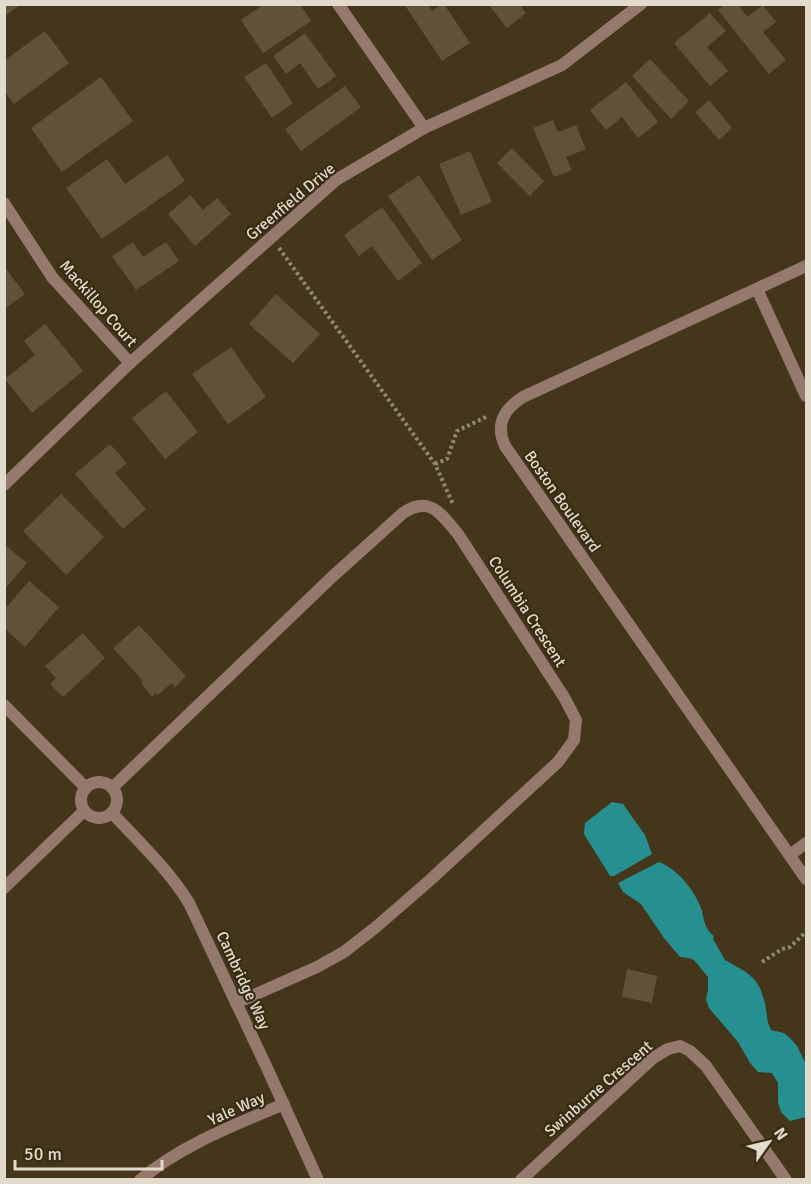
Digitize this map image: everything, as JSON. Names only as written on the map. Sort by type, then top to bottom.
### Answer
[{"type":"street","points":[[338,4],[424,128]]},
{"type":"street","name":"Greenfield Drive","points":[[4,485],[130,363],[336,180],[424,128],[562,65],[641,4]]},
{"type":"street","name":"Mackillop Court","points":[[4,203],[52,277],[130,363]]},
{"type":"street","points":[[512,404],[807,266]]},
{"type":"street","points":[[757,289],[807,396]]},
{"type":"street","name":"Boston Boulevard","points":[[512,404],[501,425],[501,437],[505,446],[807,879]]},
{"type":"street","name":"Columbia Crescent","points":[[112,788],[332,578],[403,513],[413,507],[424,505],[438,511],[458,534],[564,697],[576,720],[574,740],[558,762],[402,904],[344,952],[317,967],[236,1003]]},
{"type":"street","points":[[4,705],[86,788]]},
{"type":"street","points":[[96,783],[107,784],[112,788],[117,803],[112,813],[107,817],[95,818],[84,811],[81,799],[86,788],[96,783]]},
{"type":"street","points":[[4,888],[84,811]]},
{"type":"street","name":"Cambridge Way","points":[[112,813],[178,885],[204,933],[318,1179]]},
{"type":"street","points":[[790,855],[807,843]]},
{"type":"street","name":"Swinburne Crescent","points":[[521,1179],[653,1058],[668,1049],[680,1046],[690,1051],[706,1066],[786,1179]]},
{"type":"street","name":"Yale Way","points":[[140,1179],[153,1168],[192,1146],[284,1104]]},
{"type":"path","points":[[272,238],[435,464],[456,510]]},
{"type":"path","points":[[435,464],[447,459],[457,431],[512,404]]},
{"type":"path","points":[[762,962],[782,949],[790,947],[807,932]]},
{"type":"water","points":[[612,802],[623,804],[645,835],[652,854],[614,876],[610,876],[584,834],[585,823]]},
{"type":"water","points":[[659,862],[673,870],[691,889],[702,911],[707,928],[714,936],[713,939],[725,960],[746,972],[760,988],[771,1030],[784,1033],[797,1046],[806,1064],[806,1117],[790,1121],[781,1112],[778,1102],[778,1083],[772,1073],[758,1072],[738,1042],[709,1008],[706,999],[708,977],[694,960],[680,957],[641,904],[623,892],[618,883]]},
{"type":"building","points":[[4,4],[21,4],[4,17]]},
{"type":"building","points":[[264,4],[300,4],[311,21],[263,53],[241,20]]},
{"type":"building","points":[[404,4],[428,4],[432,11],[444,4],[470,43],[442,61]]},
{"type":"building","points":[[488,4],[519,4],[526,13],[507,28]]},
{"type":"building","points":[[725,4],[738,4],[747,17],[763,5],[776,22],[763,32],[786,60],[769,74],[718,10]]},
{"type":"building","points":[[710,13],[726,31],[707,47],[728,71],[710,86],[674,43]]},
{"type":"building","points":[[45,31],[69,63],[14,104],[4,91],[4,61]]},
{"type":"building","points":[[305,33],[336,76],[318,89],[300,63],[286,74],[273,56]]},
{"type":"building","points":[[650,59],[689,101],[671,119],[632,76]]},
{"type":"building","points":[[266,63],[293,103],[272,118],[244,77]]},
{"type":"building","points":[[101,77],[133,121],[62,172],[31,128]]},
{"type":"building","points":[[626,82],[658,122],[638,138],[622,117],[606,130],[590,110]]},
{"type":"building","points":[[345,86],[361,107],[301,151],[285,129]]},
{"type":"building","points":[[709,100],[732,128],[719,140],[695,112]]},
{"type":"building","points":[[553,120],[558,132],[576,125],[586,149],[566,157],[572,170],[554,177],[533,128]]},
{"type":"building","points":[[512,148],[544,181],[530,196],[497,163]]},
{"type":"building","points":[[470,151],[492,202],[461,215],[439,164]]},
{"type":"building","points":[[167,155],[185,181],[102,239],[66,188],[107,159],[125,184]]},
{"type":"building","points":[[419,175],[462,240],[432,260],[388,196]]},
{"type":"building","points":[[190,195],[203,210],[217,198],[231,214],[195,246],[168,214]]},
{"type":"building","points":[[382,207],[422,263],[398,281],[372,246],[359,256],[344,235]]},
{"type":"building","points":[[133,242],[143,257],[166,242],[179,261],[136,290],[112,256]]},
{"type":"building","points":[[7,270],[25,294],[4,309],[4,273]]},
{"type":"building","points":[[276,294],[320,334],[293,363],[249,324]]},
{"type":"building","points":[[45,324],[83,371],[32,413],[5,379],[35,355],[24,341]]},
{"type":"building","points":[[231,347],[266,397],[228,424],[192,374]]},
{"type":"building","points":[[166,391],[198,432],[165,459],[132,418]]},
{"type":"building","points":[[110,444],[127,463],[115,473],[146,509],[123,529],[75,474]]},
{"type":"building","points":[[61,494],[104,537],[66,575],[23,531]]},
{"type":"building","points":[[4,544],[27,563],[4,590]]},
{"type":"building","points":[[29,581],[59,607],[25,647],[5,629],[5,609]]},
{"type":"building","points":[[139,625],[186,676],[175,687],[172,683],[158,695],[155,693],[152,697],[141,683],[143,681],[113,648]]},
{"type":"building","points":[[83,633],[105,658],[63,697],[50,684],[56,678],[45,666]]},
{"type":"building","points":[[627,969],[657,976],[652,1003],[622,997]]}]
